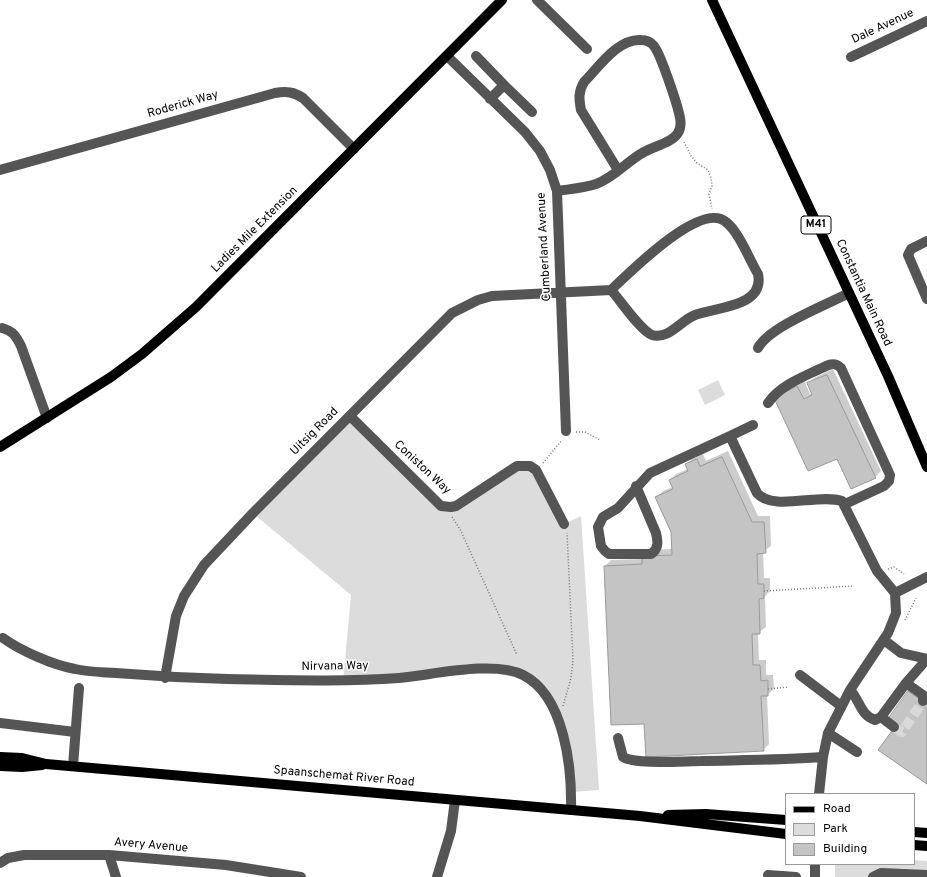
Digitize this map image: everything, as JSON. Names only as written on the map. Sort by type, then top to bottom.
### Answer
[{"type":"main road","name":"Ladies Mile Extension","points":[[0,447],[111,377],[168,332],[196,307],[502,0]]},
{"type":"main road","name":"Constantia Main Road","points":[[712,0],[888,376],[927,467]]},
{"type":"main road","name":"Spaanschemat River Road","points":[[0,757],[22,758],[46,764],[640,816],[785,834]]},
{"type":"main road","name":"Spaanschemat River Road","points":[[0,766],[22,767],[46,764]]},
{"type":"main road","points":[[0,771],[22,767]]},
{"type":"main road","name":"Spaanschemat River Road","points":[[640,816],[706,814],[785,820]]},
{"type":"main road","points":[[915,832],[927,833]]},
{"type":"main road","points":[[915,845],[927,846]]},
{"type":"street","points":[[537,0],[587,49]]},
{"type":"street","name":"Dale Avenue","points":[[851,57],[927,21]]},
{"type":"street","points":[[557,192],[596,184],[618,170],[642,153],[672,139],[680,128],[681,120],[657,51],[648,41],[630,41],[610,55],[584,82],[580,89],[579,100],[581,110],[618,170]]},
{"type":"street","name":"Cumberland Avenue","points":[[447,56],[525,132],[540,151],[550,170],[557,192],[566,431]]},
{"type":"street","points":[[476,56],[532,112]]},
{"type":"street","points":[[490,99],[504,85]]},
{"type":"street","name":"Roderick Way","points":[[0,170],[275,93],[287,91],[303,98],[354,149]]},
{"type":"street","points":[[712,218],[721,218],[726,222],[758,274],[760,282],[758,288],[750,298],[694,315],[686,319],[667,334],[659,336],[646,331],[612,290],[657,247],[685,228],[712,218]]},
{"type":"street","points":[[927,241],[911,249],[908,255],[927,299]]},
{"type":"street","name":"Uitsig Road","points":[[165,678],[176,616],[192,581],[204,565],[253,512],[452,313],[478,300],[492,296],[612,290]]},
{"type":"street","points":[[758,348],[761,342],[773,332],[849,293]]},
{"type":"street","points":[[2,328],[10,330],[16,336],[48,418]]},
{"type":"street","points":[[768,403],[775,393],[782,388],[826,366],[838,364],[890,475],[889,481],[884,486],[845,504]]},
{"type":"street","name":"Coniston Way","points":[[350,416],[437,504],[446,507],[456,506],[517,466],[530,466],[536,470]]},
{"type":"street","points":[[636,486],[658,539],[656,549],[651,554],[609,554],[604,551],[601,546],[598,527],[600,521],[618,508],[636,486],[650,473],[753,425]]},
{"type":"street","points":[[730,436],[762,498],[771,501],[831,499],[842,501],[845,504],[877,571],[895,593],[896,602],[893,622],[884,640],[850,690],[828,733],[823,757],[819,793]]},
{"type":"street","points":[[536,470],[564,524]]},
{"type":"street","points":[[895,593],[927,577]]},
{"type":"street","name":"Nirvana Way","points":[[3,638],[21,649],[71,668],[165,678],[346,681],[399,678],[475,669],[504,669],[514,671],[531,680],[542,692],[556,716],[562,730],[569,762],[571,810]]},
{"type":"street","points":[[850,690],[855,696],[863,713],[875,720],[882,717],[906,683],[927,659],[901,652],[884,640]]},
{"type":"street","points":[[800,675],[841,706]]},
{"type":"street","points":[[906,683],[923,694],[923,702]]},
{"type":"street","points":[[73,766],[79,688]]},
{"type":"street","points":[[882,717],[894,727]]},
{"type":"street","points":[[0,723],[75,732]]},
{"type":"street","points":[[828,733],[857,752]]},
{"type":"street","points":[[618,738],[623,757],[631,760],[670,762],[823,757]]},
{"type":"street","points":[[437,877],[451,831],[455,800]]},
{"type":"street","name":"Avery Avenue","points":[[0,863],[8,858],[24,855],[109,855],[226,865],[301,877]]},
{"type":"street","points":[[109,855],[116,877]]},
{"type":"street","points":[[814,865],[815,877]]},
{"type":"street","points":[[874,877],[881,873],[927,875]]},
{"type":"street","points":[[768,874],[796,877]]},
{"type":"path","points":[[672,139],[683,141],[697,163],[708,170],[712,186],[709,194],[712,218]]},
{"type":"path","points":[[536,470],[560,444],[566,431]]},
{"type":"path","points":[[585,432],[600,440]]},
{"type":"path","points":[[446,507],[460,530],[517,655]]},
{"type":"path","points":[[556,716],[563,706],[569,689],[574,660],[568,543],[564,524]]},
{"type":"path","points":[[888,569],[894,567],[904,574]]},
{"type":"path","points":[[764,591],[852,586]]},
{"type":"path","points":[[902,625],[916,598]]},
{"type":"path","points":[[768,689],[789,688]]},
{"type":"green space","points":[[718,380],[725,395],[705,405],[698,390]]},
{"type":"green space","points":[[350,416],[446,507],[511,469],[530,466],[564,524],[581,516],[599,790],[572,792],[559,725],[535,684],[499,669],[343,682],[351,595],[255,515]]},
{"type":"green space","points":[[915,860],[927,861],[927,877],[835,877],[835,865],[915,865]]},
{"type":"building","points":[[827,375],[876,478],[851,489],[837,459],[808,471],[774,398],[797,386],[804,399],[812,395],[807,383]]},
{"type":"building","points":[[722,457],[752,522],[764,522],[766,553],[757,554],[758,584],[764,584],[764,598],[759,599],[760,634],[752,634],[753,665],[760,665],[761,681],[768,680],[768,696],[761,696],[764,751],[646,757],[644,724],[611,725],[604,566],[642,564],[642,556],[672,555],[671,532],[655,497],[673,489],[669,480],[688,471],[685,464],[697,459],[700,466]]},
{"type":"building","points":[[908,691],[927,704],[927,784],[878,750],[897,724],[889,718]]},
{"type":"tunnel","points":[[894,727],[902,732],[923,701]]}]
